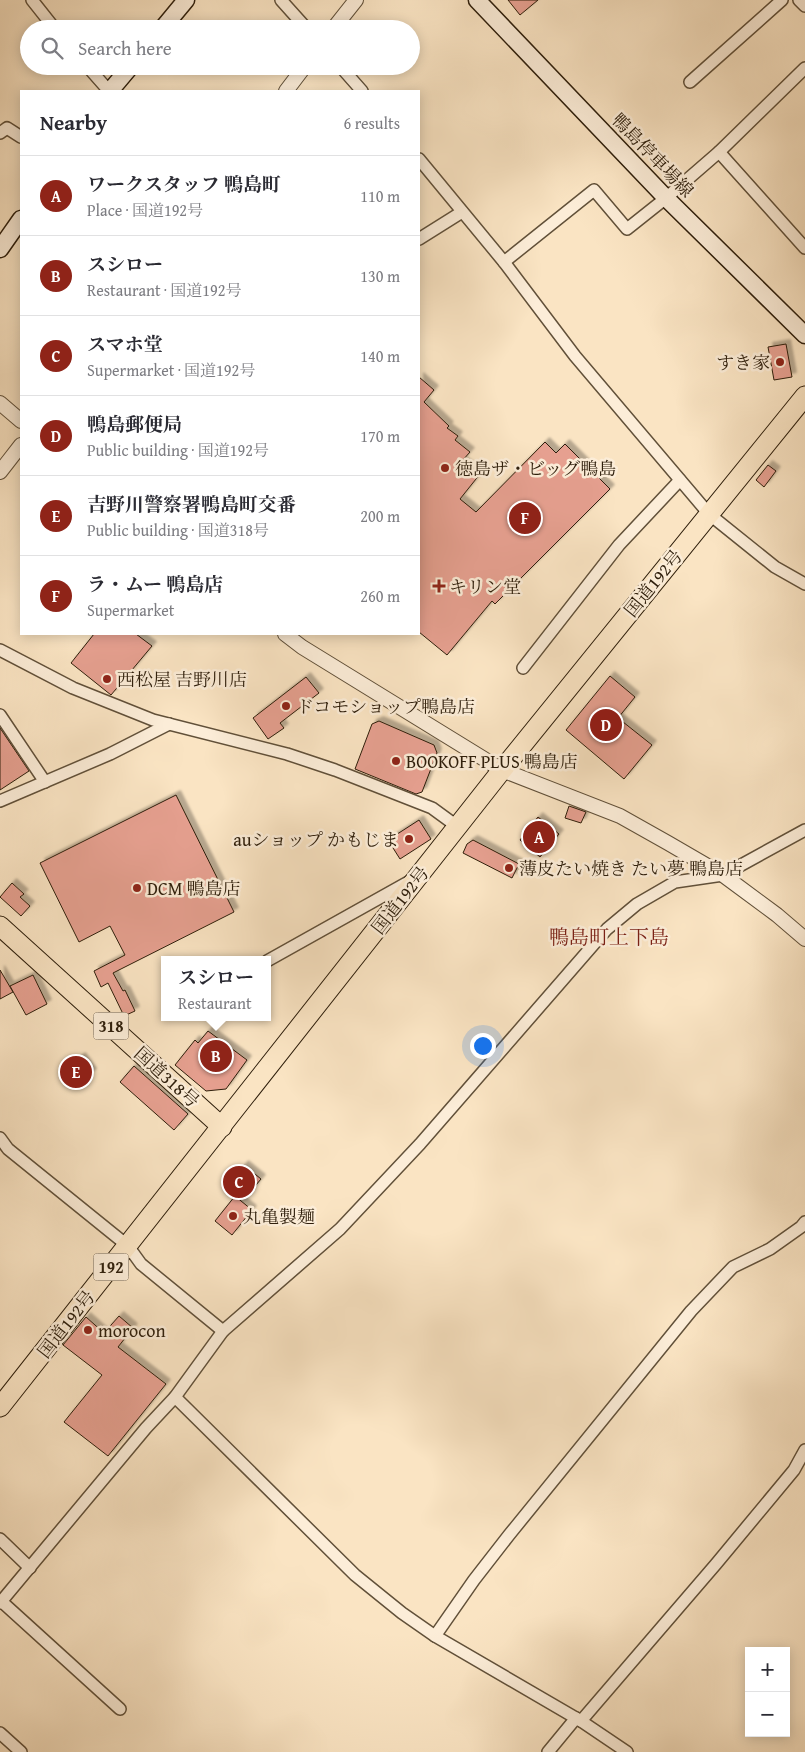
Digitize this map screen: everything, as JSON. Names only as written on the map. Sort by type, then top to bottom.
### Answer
[{"type":"highway","name":"国道192号","points":[[0,1407],[502,770],[805,396]]},
{"type":"highway","name":"国道318号","points":[[0,926],[222,1127]]},
{"type":"main road","points":[[169,20],[186,0]]},
{"type":"main road","name":"鴨島停車場線","points":[[477,0],[666,198],[805,335]]},
{"type":"main road","points":[[110,90],[123,75]]},
{"type":"main road","points":[[0,249],[20,220]]},
{"type":"street","points":[[32,0],[48,20]]},
{"type":"street","points":[[281,0],[299,20]]},
{"type":"street","points":[[340,20],[356,0]]},
{"type":"street","points":[[690,82],[782,0]]},
{"type":"street","points":[[800,0],[805,6]]},
{"type":"street","points":[[504,262],[594,190],[627,229],[719,152],[805,68]]},
{"type":"street","points":[[95,75],[108,90]]},
{"type":"street","points":[[287,90],[298,75]]},
{"type":"street","points":[[348,75],[361,90]]},
{"type":"street","points":[[0,133],[7,128],[20,136]]},
{"type":"street","points":[[719,152],[805,248]]},
{"type":"street","points":[[420,161],[504,262],[575,356],[709,514],[775,566],[805,584]]},
{"type":"street","points":[[420,238],[462,212]]},
{"type":"street","points":[[0,403],[20,420]]},
{"type":"street","points":[[0,472],[20,446]]},
{"type":"street","points":[[523,668],[619,545],[680,480]]},
{"type":"street","points":[[286,635],[302,647],[502,770],[620,816],[723,875],[777,915],[805,939]]},
{"type":"street","points":[[0,650],[72,688],[154,720],[287,754],[335,770],[432,808],[458,827]]},
{"type":"street","points":[[0,716],[45,782]]},
{"type":"street","points":[[0,801],[110,754],[169,724]]},
{"type":"street","points":[[120,1709],[1,1602],[174,1397],[223,1331],[340,1229],[420,1144],[607,929],[637,904],[675,882],[723,875],[805,830]]},
{"type":"street","points":[[271,959],[420,875]]},
{"type":"street","points":[[0,1138],[8,1149],[128,1246],[141,1264],[223,1331]]},
{"type":"street","points":[[435,1636],[474,1580],[509,1535],[691,1311],[733,1267],[770,1249],[801,1227],[805,1222]]},
{"type":"street","points":[[174,1397],[355,1575],[402,1613],[435,1636],[579,1720],[627,1752]]},
{"type":"street","points":[[548,1752],[579,1720],[740,1535],[794,1470],[805,1450]]},
{"type":"street","points":[[0,1539],[30,1568]]},
{"type":"street","points":[[0,1733],[21,1752]]},
{"type":"building","points":[[508,0],[538,0],[520,15]]},
{"type":"building","name":"すき家","points":[[786,344],[792,377],[774,380],[768,347]]},
{"type":"building","points":[[420,378],[434,390],[424,402],[449,426],[447,428],[458,436],[455,440],[470,452],[462,461],[480,474],[460,499],[476,512],[545,442],[556,453],[565,444],[610,489],[495,604],[492,601],[447,655],[420,633]]},
{"type":"building","points":[[768,465],[776,471],[764,487],[756,480]]},
{"type":"building","name":"西松屋 吉野川店","points":[[93,635],[137,635],[152,646],[111,695],[71,663]]},
{"type":"building","points":[[610,676],[635,697],[618,718],[652,745],[624,779],[566,730]]},
{"type":"building","name":"ドコモショップ鴨島店","points":[[306,677],[319,693],[280,723],[284,728],[268,739],[253,718]]},
{"type":"building","name":"BOOKOFF PLUS 鴨島店","points":[[379,721],[434,745],[437,753],[422,792],[416,794],[355,769],[372,724]]},
{"type":"building","points":[[0,728],[29,771],[0,790]]},
{"type":"building","name":"DCM 鴨島店","points":[[176,795],[234,912],[113,973],[123,991],[125,990],[135,1011],[124,1016],[108,983],[101,987],[94,971],[125,955],[110,926],[79,942],[40,863]]},
{"type":"building","points":[[569,806],[586,812],[581,823],[565,818]]},
{"type":"building","points":[[538,817],[559,834],[540,857],[520,840]]},
{"type":"building","name":"auショップ かもじま","points":[[419,820],[431,839],[400,859],[388,840]]},
{"type":"building","points":[[473,840],[519,864],[512,878],[463,853],[467,844]]},
{"type":"building","points":[[12,883],[24,894],[20,897],[30,906],[21,916],[0,897]]},
{"type":"building","points":[[0,970],[13,992],[0,999]]},
{"type":"building","points":[[33,975],[47,1004],[26,1015],[10,986]]},
{"type":"building","points":[[208,1031],[247,1060],[226,1089],[206,1091],[175,1065],[195,1040],[198,1043]]},
{"type":"building","points":[[81,1057],[92,1073],[70,1088],[60,1071]]},
{"type":"building","points":[[134,1066],[188,1114],[174,1130],[120,1082]]},
{"type":"building","points":[[244,1165],[261,1179],[245,1198],[228,1183]]},
{"type":"building","name":"丸亀製麺","points":[[235,1196],[252,1210],[232,1235],[215,1221]]},
{"type":"building","points":[[119,1316],[133,1328],[118,1347],[166,1384],[108,1456],[64,1422],[102,1375],[63,1345],[86,1317],[104,1333]]},
{"type":"place","name":"すき家","points":[[780,362]]},
{"type":"place","name":"徳島ザ・ビッグ鴨島","points":[[445,468]]},
{"type":"place","name":"ラ・ムー 鴨島店","points":[[525,518]]},
{"type":"place","name":"キリン堂","points":[[439,586]]},
{"type":"place","name":"西松屋 吉野川店","points":[[107,679]]},
{"type":"place","name":"ドコモショップ鴨島店","points":[[286,706]]},
{"type":"place","name":"鴨島郵便局","points":[[606,725]]},
{"type":"place","name":"BOOKOFF PLUS 鴨島店","points":[[396,761]]},
{"type":"place","name":"ワークスタッフ 鴨島町","points":[[539,837]]},
{"type":"place","name":"auショップ かもじま","points":[[409,839]]},
{"type":"place","name":"薄皮たい焼き たい夢 鴨島店","points":[[509,868]]},
{"type":"place","name":"DCM 鴨島店","points":[[137,888]]},
{"type":"place","name":"スシロー","points":[[216,1056]]},
{"type":"place","name":"吉野川警察署鴨島町交番","points":[[76,1072]]},
{"type":"place","name":"スマホ堂","points":[[239,1182]]},
{"type":"place","name":"丸亀製麺","points":[[233,1216]]},
{"type":"place","name":"morocon","points":[[88,1330]]},
{"type":"district","name":"鴨島町上下島","points":[[609,936]]}]
